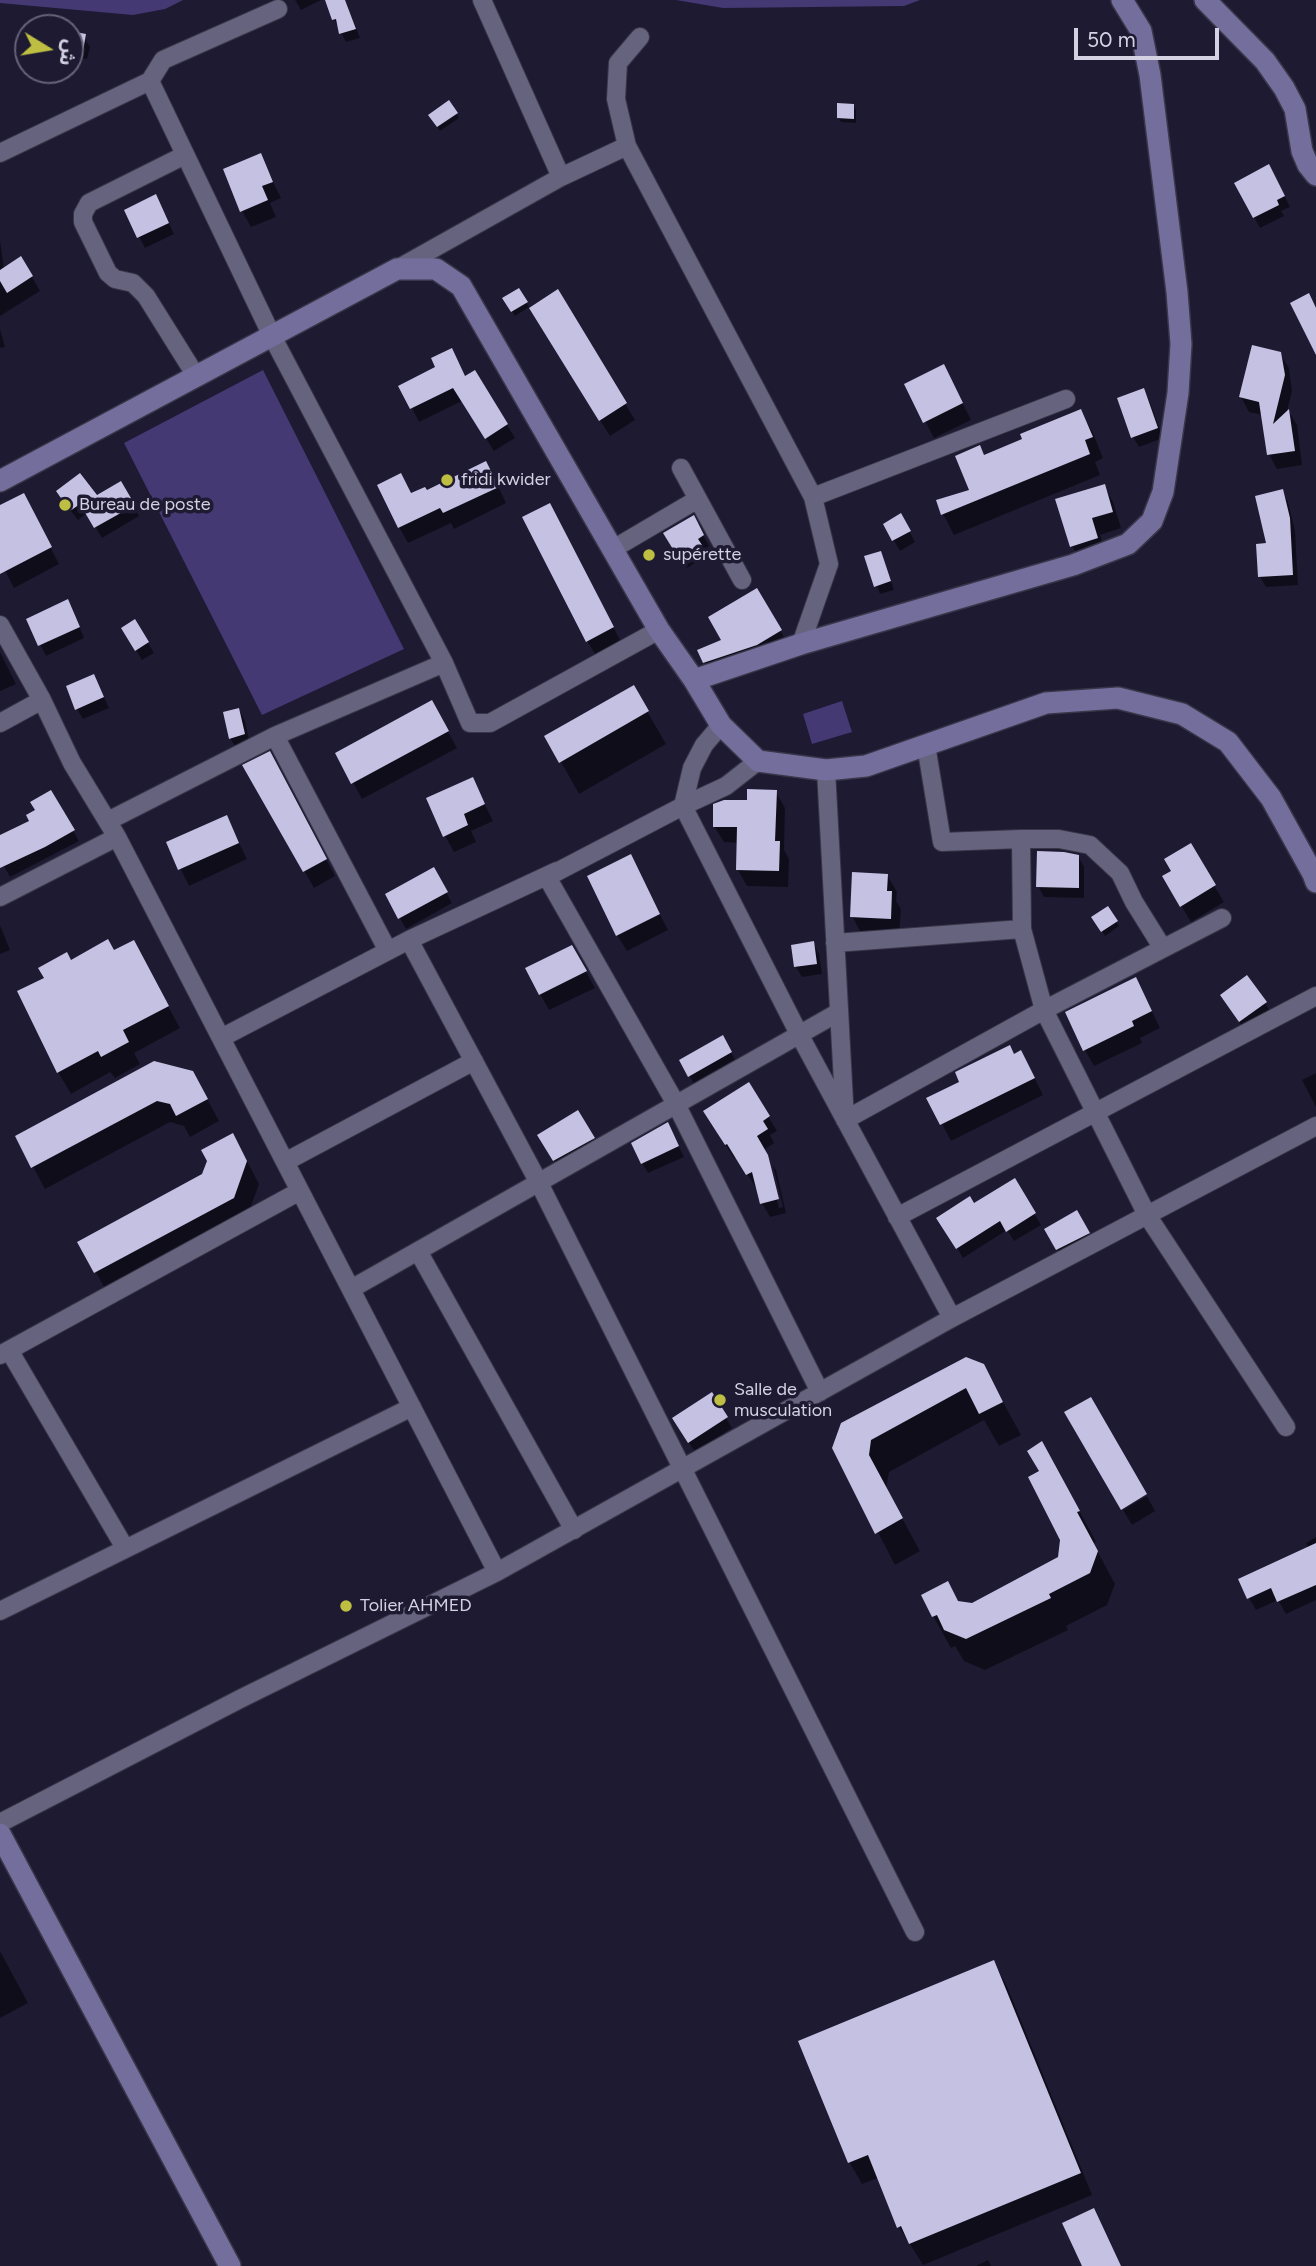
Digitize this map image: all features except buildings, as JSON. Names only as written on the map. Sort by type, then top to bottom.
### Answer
[{"type":"main road","points":[[694,680],[801,644],[1073,565],[1128,544],[1152,521],[1163,492],[1178,393],[1181,344],[1150,75],[1141,31],[1122,0]]},
{"type":"main road","points":[[1205,0],[1265,61],[1284,88],[1295,109],[1302,152],[1316,174]]},
{"type":"main road","points":[[0,481],[397,269],[436,269],[461,286],[659,630],[721,725],[758,761],[826,769],[866,766],[1046,703],[1118,698],[1182,714],[1227,743],[1271,798],[1316,882]]},
{"type":"main road","points":[[0,1834],[230,2266]]},
{"type":"street","points":[[482,0],[561,177]]},
{"type":"street","points":[[0,153],[150,80],[163,60],[278,9]]},
{"type":"street","points":[[640,37],[618,63],[616,99],[627,146],[813,497],[829,564],[801,644]]},
{"type":"street","points":[[150,80],[272,336],[444,663],[470,723],[490,723],[659,630]]},
{"type":"street","points":[[397,269],[561,177],[627,146]]},
{"type":"street","points":[[185,155],[89,203],[83,214],[83,222],[107,273],[115,279],[133,283],[146,296],[196,376]]},
{"type":"street","points":[[813,497],[1066,399]]},
{"type":"street","points":[[681,468],[742,580]]},
{"type":"street","points":[[613,549],[698,499]]},
{"type":"street","points":[[0,625],[42,700],[72,763],[112,829],[497,1572]]},
{"type":"street","points":[[0,897],[275,736],[444,663]]},
{"type":"street","points":[[0,723],[42,700]]},
{"type":"street","points":[[721,725],[704,745],[692,768],[683,806],[799,1034],[952,1318]]},
{"type":"street","points":[[275,736],[388,951]]},
{"type":"street","points":[[926,745],[942,842],[1059,839],[1090,845],[1120,873],[1134,902],[1163,947]]},
{"type":"street","points":[[758,761],[726,786],[547,877],[676,1104],[820,1392]]},
{"type":"street","points":[[826,769],[845,1120]]},
{"type":"street","points":[[1021,839],[1022,929],[1044,1010],[1147,1215],[1286,1427]]},
{"type":"street","points":[[221,1038],[409,940],[560,870]]},
{"type":"street","points":[[845,1120],[1044,1010],[1222,918]]},
{"type":"street","points":[[835,943],[1022,929]]},
{"type":"street","points":[[409,940],[539,1182],[915,1932]]},
{"type":"street","points":[[897,1217],[1316,996]]},
{"type":"street","points":[[351,1289],[839,1012]]},
{"type":"street","points":[[285,1163],[474,1061]]},
{"type":"street","points":[[0,1823],[254,1692],[497,1572],[952,1318],[1316,1126]]},
{"type":"street","points":[[125,1548],[5,1353],[300,1191]]},
{"type":"street","points":[[418,1251],[574,1530]]},
{"type":"street","points":[[0,1611],[412,1406]]},
{"type":"shaded area","points":[[0,0],[183,0],[165,9],[133,15],[0,3]]},
{"type":"shaded area","points":[[676,0],[920,0],[904,6],[723,8]]},
{"type":"shaded area","points":[[263,370],[404,649],[262,715],[124,443]]},
{"type":"shaded area","points":[[842,701],[852,732],[812,744],[803,714]]},
{"type":"place","name":"fridi kwider","points":[[447,480]]},
{"type":"place","name":"Bureau de poste","points":[[65,505]]},
{"type":"place","name":"supérette","points":[[649,555]]},
{"type":"place","name":"Salle de musculation","points":[[720,1400]]},
{"type":"place","name":"Tolier AHMED","points":[[346,1606]]}]
